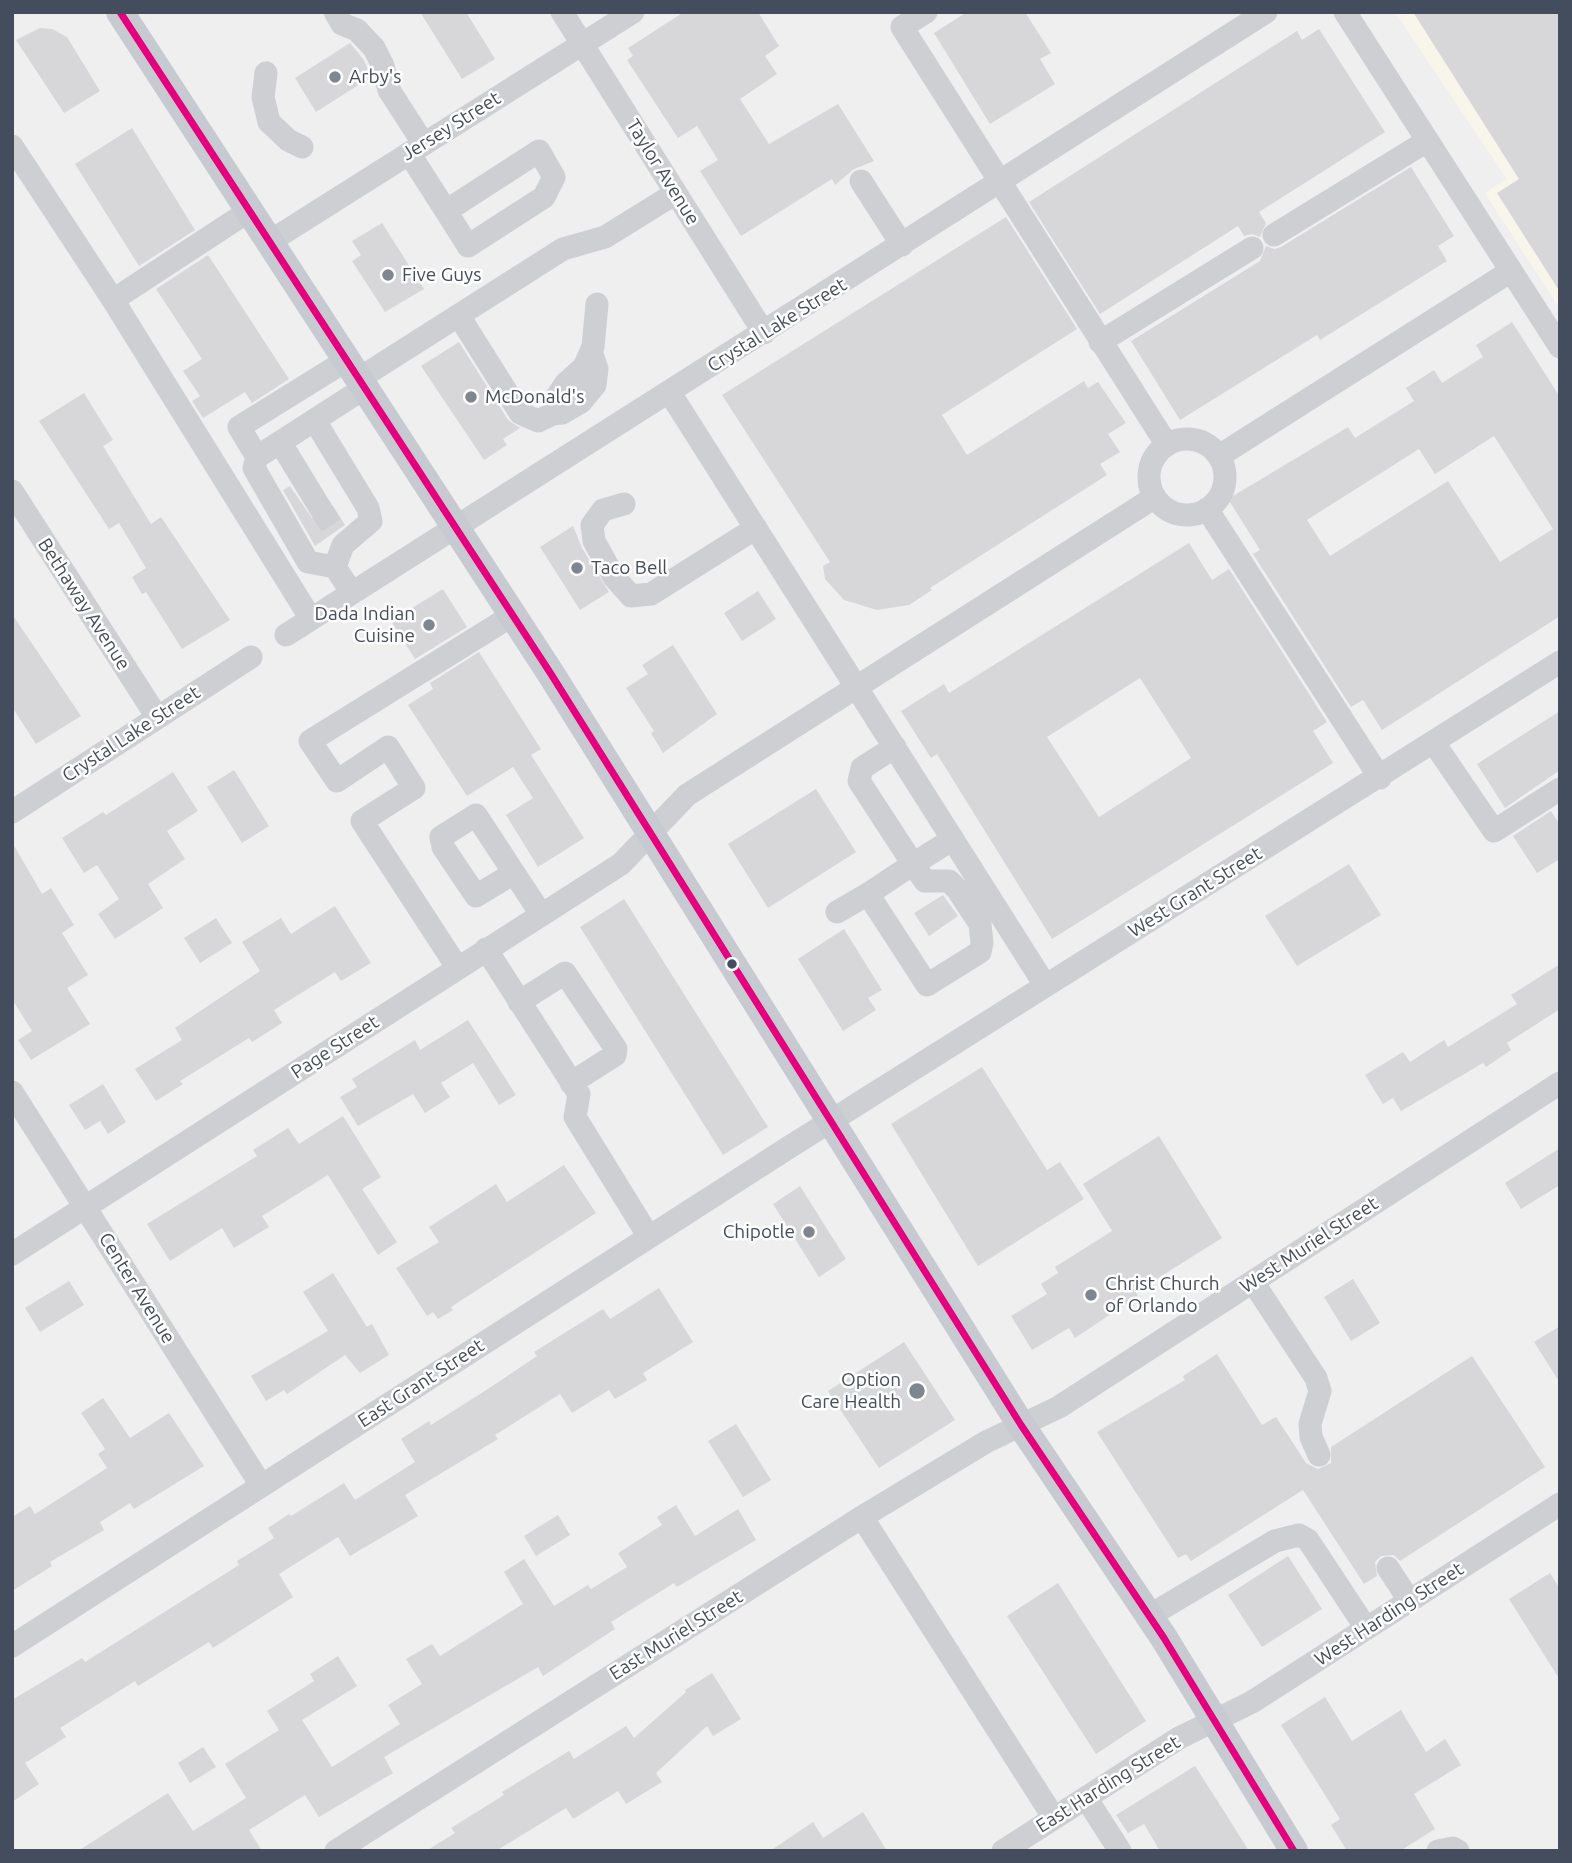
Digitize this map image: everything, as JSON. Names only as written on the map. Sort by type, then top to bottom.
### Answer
[{"type":"main road","points":[[120,12],[513,615],[1021,1425],[1149,1616],[1294,1851]]},
{"type":"street","name":"Taylor Avenue","points":[[562,12],[764,333]]},
{"type":"street","name":"Jersey Street","points":[[269,242],[633,12]]},
{"type":"street","points":[[926,12],[902,27],[1167,445]]},
{"type":"street","name":"Crystal Lake Street","points":[[286,635],[1266,12]]},
{"type":"street","points":[[1345,12],[1560,347]]},
{"type":"street","points":[[339,18],[357,30],[374,48],[383,66],[389,90],[416,148],[446,211],[468,246],[544,197],[554,177],[539,151],[446,211]]},
{"type":"street","points":[[265,73],[263,97],[269,122],[288,140],[302,146]]},
{"type":"street","points":[[1274,235],[1427,141]]},
{"type":"street","points":[[12,146],[113,300],[311,619]]},
{"type":"street","points":[[861,181],[902,245]]},
{"type":"street","points":[[257,457],[239,427],[358,375],[459,316],[563,249],[605,237],[676,193]]},
{"type":"street","points":[[113,300],[249,211]]},
{"type":"street","points":[[1100,342],[1252,248]]},
{"type":"street","points":[[1219,456],[1511,271]]},
{"type":"street","points":[[459,316],[520,414],[538,421],[553,414],[556,398],[566,383],[584,367],[592,351],[597,304]]},
{"type":"street","points":[[335,567],[308,562],[254,468],[257,457],[314,421],[358,375]]},
{"type":"street","points":[[670,393],[1045,985]]},
{"type":"street","points":[[314,421],[368,508],[371,521],[339,539],[335,567],[352,593]]},
{"type":"street","points":[[1180,440],[1195,440],[1208,446],[1219,456],[1224,470],[1224,485],[1218,499],[1207,509],[1193,514],[1178,514],[1165,508],[1154,497],[1150,484],[1150,469],[1156,455],[1167,445],[1180,440]]},
{"type":"street","points":[[280,442],[319,506]]},
{"type":"street","name":"Bethaway Avenue","points":[[12,491],[157,718]]},
{"type":"street","name":"Page Street","points":[[12,1254],[621,864],[687,795],[1154,497]]},
{"type":"street","points":[[624,503],[603,510],[592,525],[594,541],[614,577],[631,596],[650,594],[755,528]]},
{"type":"street","points":[[1207,509],[1380,778]]},
{"type":"street","points":[[457,967],[362,821],[414,788],[388,747],[337,781],[310,741],[513,615]]},
{"type":"street","name":"Crystal Lake Street","points":[[12,812],[251,657]]},
{"type":"street","name":"West Grant Street","points":[[830,1121],[1380,778],[1560,662]]},
{"type":"street","points":[[1434,743],[1494,831],[1560,789]]},
{"type":"street","points":[[868,894],[927,985],[980,953],[982,943],[979,924],[957,889],[949,881],[925,881],[859,781],[862,768],[895,747]]},
{"type":"street","points":[[514,873],[476,896],[440,841],[453,828],[476,815],[541,914]]},
{"type":"street","points":[[838,912],[953,839]]},
{"type":"street","points":[[486,949],[579,1094],[575,1117],[649,1237]]},
{"type":"street","points":[[519,1002],[565,973],[617,1049],[615,1055],[571,1083]]},
{"type":"street","name":"West Muriel Street","points":[[1021,1425],[1059,1406],[1560,1083]]},
{"type":"street","name":"Center Avenue","points":[[12,1092],[261,1485]]},
{"type":"street","name":"East Grant Street","points":[[12,1646],[830,1121]]},
{"type":"street","points":[[1253,1282],[1316,1378],[1320,1391],[1310,1424],[1311,1437],[1319,1455]]},
{"type":"street","name":"East Muriel Street","points":[[336,1851],[862,1517],[986,1442],[1021,1425]]},
{"type":"street","name":"West Harding Street","points":[[1215,1720],[1252,1702],[1560,1504]]},
{"type":"street","points":[[862,1517],[1054,1818]]},
{"type":"street","points":[[1149,1616],[1275,1541],[1299,1535],[1308,1540],[1366,1628]]},
{"type":"street","points":[[1388,1568],[1409,1600]]},
{"type":"street","name":"East Harding Street","points":[[1003,1851],[1179,1738],[1215,1720]]},
{"type":"street","points":[[1086,1798],[1119,1851]]},
{"type":"street","points":[[1438,1851],[1453,1848],[1458,1851]]},
{"type":"shaded area","points":[[1395,12],[1560,12],[1560,309],[1485,193],[1507,179]]},
{"type":"building","points":[[420,12],[466,12],[495,59],[462,79]]},
{"type":"building","points":[[684,12],[758,12],[779,46],[765,56],[777,74],[740,99],[769,144],[838,104],[874,161],[854,169],[835,185],[832,179],[741,236],[700,171],[718,160],[697,126],[678,138],[627,60],[633,56],[628,48]]},
{"type":"building","points":[[967,12],[1025,12],[1051,53],[1040,59],[1055,84],[990,124],[934,33]]},
{"type":"building","points":[[1413,12],[1560,12],[1560,292],[1497,193],[1519,179]]},
{"type":"building","points":[[40,28],[52,29],[67,37],[100,91],[64,113],[16,40]]},
{"type":"building","points":[[1319,29],[1385,132],[1259,212],[1266,223],[1260,237],[1252,234],[1244,236],[1238,226],[1100,314],[1029,202],[1297,31],[1302,40]]},
{"type":"building","name":"Arby's","points":[[350,43],[364,60],[371,77],[316,112],[295,78]]},
{"type":"building","points":[[132,128],[195,230],[139,266],[75,164]]},
{"type":"building","points":[[1411,167],[1454,236],[1438,246],[1447,261],[1320,340],[1317,335],[1180,420],[1131,341],[1260,261],[1266,246],[1274,249],[1281,247]]},
{"type":"building","points":[[1006,217],[1077,329],[942,415],[967,455],[1084,381],[1088,388],[1098,382],[1126,423],[1108,434],[1120,452],[1100,464],[1107,475],[930,588],[932,590],[909,605],[877,610],[844,600],[825,579],[823,566],[830,562],[722,395]]},
{"type":"building","name":"Five Guys","points":[[382,223],[424,289],[385,312],[352,261],[361,255],[352,241]]},
{"type":"building","points":[[208,255],[289,379],[252,403],[245,392],[203,418],[192,401],[200,396],[183,371],[202,359],[156,289]]},
{"type":"building","points":[[1512,322],[1560,397],[1560,616],[1382,730],[1363,700],[1351,707],[1253,554],[1260,550],[1228,499],[1348,427],[1355,438],[1414,401],[1406,388],[1434,370],[1442,383],[1483,357],[1476,345]],"holes":[[[1494,436],[1553,529],[1500,562],[1448,481],[1330,556],[1307,520],[1419,449],[1435,474]]]},
{"type":"building","name":"McDonald's","points":[[459,342],[508,420],[520,428],[503,439],[507,445],[484,460],[421,366]]},
{"type":"building","points":[[84,393],[113,440],[103,446],[151,524],[161,517],[230,620],[182,649],[146,592],[142,594],[132,577],[146,568],[119,523],[109,529],[39,421]]},
{"type":"building","points":[[290,486],[312,518],[326,518],[333,506],[345,525],[315,546],[283,490]]},
{"type":"building","name":"Taco Bell","points":[[573,526],[582,548],[609,592],[580,610],[540,547]]},
{"type":"building","points":[[1189,543],[1212,580],[1229,569],[1327,722],[1313,731],[1333,763],[1052,939],[937,754],[931,758],[901,711],[944,684],[949,693]],"holes":[[[1140,678],[1191,758],[1099,817],[1047,737]]]},
{"type":"building","name":"Dada Indian Cuisine","points":[[443,589],[467,627],[415,659],[391,621]]},
{"type":"building","points":[[758,591],[776,619],[742,641],[724,613]]},
{"type":"building","points":[[12,614],[81,716],[36,744],[12,707]]},
{"type":"building","points":[[673,645],[717,714],[663,753],[651,733],[654,731],[626,688],[648,674],[642,665]]},
{"type":"building","points":[[479,652],[541,749],[531,755],[584,838],[538,867],[506,815],[533,798],[513,767],[467,796],[408,705],[433,689],[430,683]]},
{"type":"building","points":[[1560,711],[1560,770],[1505,808],[1477,764]]},
{"type":"building","points":[[234,770],[269,826],[242,843],[207,787]]},
{"type":"building","points":[[173,772],[198,811],[167,831],[185,859],[148,884],[163,908],[115,939],[98,914],[119,899],[97,865],[84,873],[62,838],[103,812],[106,815]]},
{"type":"building","points":[[816,789],[856,852],[768,908],[728,844]]},
{"type":"building","points":[[1551,811],[1560,825],[1560,859],[1537,873],[1513,836]]},
{"type":"building","points":[[12,842],[42,894],[51,888],[74,925],[62,933],[88,975],[67,988],[90,1024],[31,1060],[18,1040],[32,1031],[12,999]]},
{"type":"building","points":[[1349,864],[1381,915],[1297,966],[1265,916]]},
{"type":"building","points":[[943,895],[958,916],[929,936],[914,913]]},
{"type":"building","points":[[624,899],[768,1127],[723,1155],[580,927]]},
{"type":"building","points":[[335,906],[371,963],[341,981],[335,972],[274,1010],[282,1023],[252,1042],[249,1038],[180,1081],[183,1084],[156,1101],[135,1069],[182,1040],[175,1028],[260,971],[242,942],[281,918],[291,934]]},
{"type":"building","points":[[216,918],[232,943],[200,963],[184,938]]},
{"type":"building","points":[[844,929],[882,990],[868,998],[876,1010],[843,1031],[798,959]]},
{"type":"building","points":[[1560,964],[1560,1009],[1507,1043],[1511,1050],[1486,1067],[1483,1063],[1401,1111],[1393,1098],[1383,1104],[1365,1075],[1403,1052],[1410,1062],[1444,1040],[1448,1047],[1517,1004],[1511,995]]},
{"type":"building","points":[[468,1020],[516,1095],[499,1105],[473,1063],[441,1083],[450,1097],[425,1113],[413,1094],[358,1126],[340,1097],[357,1087],[352,1079],[415,1040],[420,1050]]},
{"type":"building","points":[[982,1067],[1047,1170],[1060,1162],[1084,1199],[978,1266],[891,1124]]},
{"type":"building","points":[[103,1084],[126,1122],[108,1134],[100,1121],[85,1130],[69,1105]]},
{"type":"building","points":[[343,1116],[381,1177],[362,1189],[397,1242],[378,1255],[328,1175],[262,1216],[269,1227],[234,1248],[222,1228],[170,1261],[147,1224],[257,1156],[253,1150],[288,1128],[299,1144]]},
{"type":"building","points":[[1159,1136],[1222,1238],[1136,1292],[1138,1296],[1075,1338],[1069,1328],[1032,1350],[1011,1316],[1047,1294],[1041,1284],[1058,1273],[1055,1267],[1112,1231],[1083,1184]]},
{"type":"building","points":[[1560,1148],[1560,1185],[1521,1209],[1505,1183]]},
{"type":"building","points":[[564,1165],[596,1213],[451,1307],[453,1310],[438,1319],[433,1312],[427,1316],[396,1268],[439,1242],[429,1227],[496,1184],[507,1202]]},
{"type":"building","name":"Chipotle","points":[[800,1186],[846,1259],[819,1277],[773,1204]]},
{"type":"building","points":[[333,1273],[367,1327],[372,1324],[389,1355],[360,1373],[345,1355],[287,1394],[284,1390],[266,1401],[251,1376],[328,1331],[303,1292]]},
{"type":"building","points":[[1353,1279],[1380,1323],[1351,1341],[1324,1297]]},
{"type":"building","points":[[69,1281],[84,1305],[40,1332],[25,1308]]},
{"type":"building","points":[[659,1288],[693,1342],[643,1373],[647,1380],[615,1399],[609,1390],[572,1413],[560,1394],[495,1435],[498,1439],[405,1495],[418,1516],[350,1556],[338,1537],[279,1574],[293,1597],[213,1648],[209,1642],[138,1686],[135,1681],[60,1728],[66,1737],[25,1763],[39,1784],[12,1802],[12,1700],[82,1658],[85,1662],[239,1565],[237,1561],[274,1538],[268,1528],[289,1514],[291,1516],[344,1483],[355,1500],[415,1462],[401,1439],[429,1421],[431,1425],[491,1387],[537,1356],[534,1352],[603,1309],[610,1319]]},
{"type":"building","points":[[1560,1326],[1560,1383],[1534,1342]]},
{"type":"building","points":[[904,1342],[955,1420],[879,1468],[828,1391]]},
{"type":"building","points":[[1217,1354],[1262,1425],[1276,1417],[1306,1463],[1318,1469],[1331,1463],[1331,1447],[1472,1356],[1545,1467],[1400,1561],[1394,1555],[1381,1556],[1375,1562],[1377,1576],[1364,1584],[1303,1490],[1191,1561],[1186,1554],[1178,1558],[1097,1432],[1185,1380],[1183,1376]]},
{"type":"building","points":[[103,1398],[130,1438],[169,1413],[204,1466],[134,1509],[130,1503],[100,1522],[104,1530],[50,1562],[52,1566],[12,1591],[12,1517],[30,1506],[35,1514],[107,1468],[98,1454],[105,1449],[81,1413]]},
{"type":"building","points":[[736,1424],[771,1480],[743,1497],[708,1441]]},
{"type":"building","points":[[676,1505],[695,1536],[738,1509],[756,1540],[677,1587],[674,1583],[611,1622],[615,1629],[543,1676],[538,1667],[384,1757],[393,1773],[319,1817],[305,1795],[249,1830],[262,1851],[78,1851],[168,1793],[193,1831],[246,1798],[225,1764],[279,1730],[267,1711],[314,1681],[310,1674],[338,1656],[357,1686],[302,1720],[332,1767],[400,1724],[388,1705],[422,1684],[406,1659],[432,1644],[440,1656],[523,1604],[504,1572],[524,1559],[554,1606],[588,1585],[591,1589],[627,1567],[618,1553],[662,1525],[657,1517]]},
{"type":"building","points":[[558,1515],[570,1535],[536,1556],[524,1536]]},
{"type":"building","points":[[1288,1556],[1322,1609],[1262,1647],[1228,1595]]},
{"type":"building","points":[[1550,1573],[1560,1589],[1560,1680],[1509,1599]]},
{"type":"building","points":[[1058,1583],[1146,1721],[1096,1754],[1007,1616]]},
{"type":"building","points":[[712,1673],[741,1719],[713,1736],[707,1726],[656,1773],[662,1782],[626,1804],[618,1791],[573,1819],[566,1808],[496,1851],[426,1851],[455,1833],[451,1828],[504,1795],[502,1792],[569,1751],[574,1759],[626,1726],[634,1738],[686,1692],[685,1690]]},
{"type":"building","points":[[1325,1697],[1352,1741],[1401,1710],[1426,1752],[1445,1739],[1461,1765],[1414,1794],[1435,1829],[1400,1851],[1347,1851],[1331,1825],[1340,1819],[1281,1725]]},
{"type":"building","points":[[203,1747],[216,1767],[190,1783],[178,1763]]},
{"type":"building","points":[[1195,1766],[1249,1851],[1160,1851],[1144,1824],[1128,1833],[1116,1815]]},
{"type":"building","points":[[863,1812],[887,1851],[770,1851],[813,1822],[823,1838]]},
{"type":"tunnel","points":[[319,506],[336,533]]},
{"type":"transit line","points":[[120,12],[551,674],[1021,1425],[1164,1638],[1294,1851]]},
{"type":"place","name":"Arby's","points":[[335,77]]},
{"type":"place","name":"Five Guys","points":[[388,275]]},
{"type":"place","name":"McDonald's","points":[[471,397]]},
{"type":"place","name":"Taco Bell","points":[[577,568]]},
{"type":"place","name":"Dada Indian Cuisine","points":[[429,625]]},
{"type":"place","name":"Chipotle","points":[[809,1232]]},
{"type":"place","name":"Christ Church of Orlando","points":[[1091,1295]]},
{"type":"place","name":"Option Care Health","points":[[917,1391]]}]
